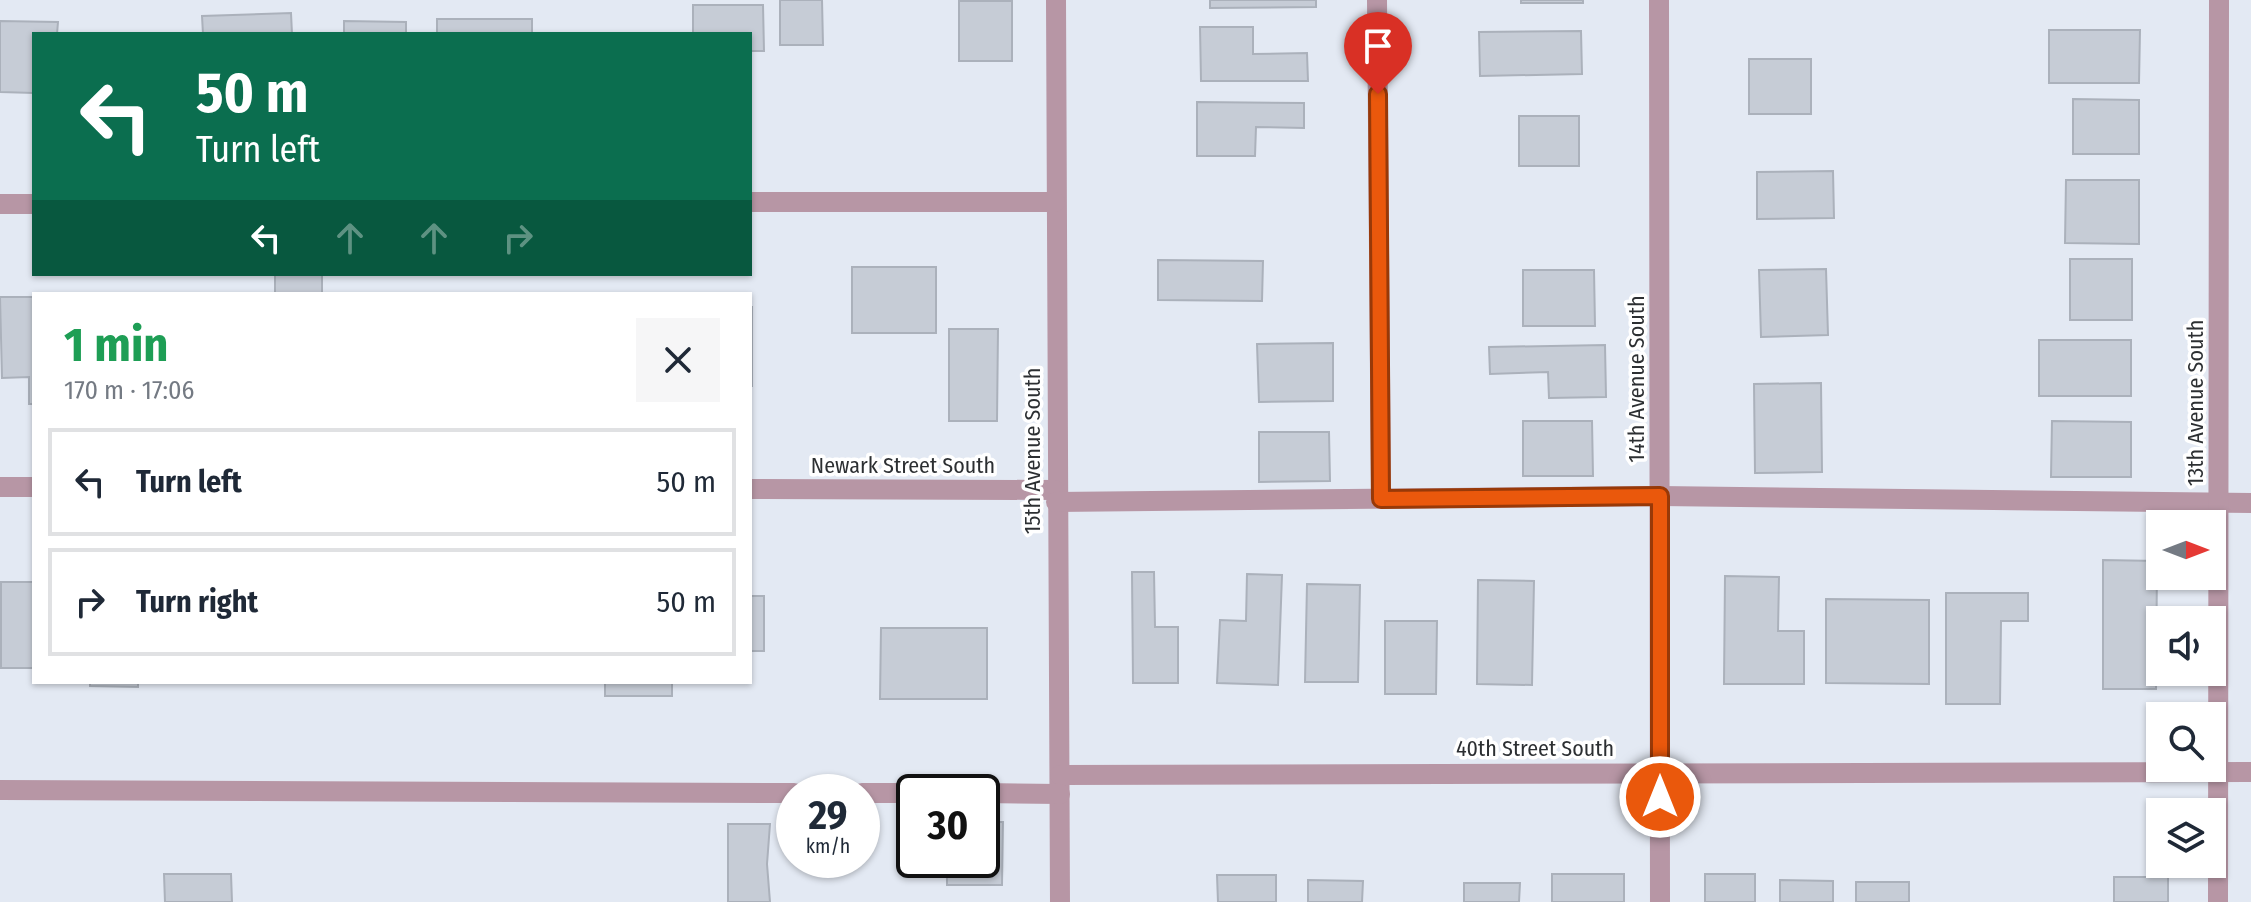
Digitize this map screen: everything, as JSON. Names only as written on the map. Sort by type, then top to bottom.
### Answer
[{"type":"street","name":"15th Avenue South","points":[[1056,0],[1060,902]]},
{"type":"street","points":[[1377,0],[1381,499]]},
{"type":"street","name":"14th Avenue South","points":[[1659,0],[1660,902]]},
{"type":"street","name":"13th Avenue South","points":[[2219,0],[2219,702]]},
{"type":"street","points":[[752,202],[1055,202]]},
{"type":"street","points":[[0,204],[32,204]]},
{"type":"street","points":[[0,487],[32,487]]},
{"type":"street","name":"Newark Street South","points":[[752,489],[1056,496],[1381,499],[1660,496],[2251,503]]},
{"type":"street","name":"40th Street South","points":[[1000,791],[1060,784],[1660,771],[2146,771]]},
{"type":"street","name":"40th Street South","points":[[2226,771],[2251,772]]},
{"type":"street","name":"13th Avenue South","points":[[2218,902],[2219,782]]},
{"type":"street","points":[[0,790],[776,793]]},
{"type":"building","points":[[780,0],[822,0],[823,45],[780,45]]},
{"type":"building","points":[[1210,0],[1316,0],[1316,7],[1210,8]]},
{"type":"building","points":[[1521,0],[1583,0],[1583,3],[1521,3]]},
{"type":"building","points":[[959,1],[1012,1],[1012,61],[959,61]]},
{"type":"building","points":[[693,5],[763,5],[764,51],[752,51],[752,32],[693,32]]},
{"type":"building","points":[[291,13],[292,32],[203,32],[202,16]]},
{"type":"building","points":[[437,19],[532,19],[532,32],[437,32]]},
{"type":"building","points":[[0,21],[58,22],[57,32],[32,32],[32,93],[0,92]]},
{"type":"building","points":[[344,21],[406,22],[406,32],[344,32]]},
{"type":"building","points":[[1200,27],[1253,27],[1253,54],[1307,53],[1308,81],[1201,81]]},
{"type":"building","points":[[2049,30],[2140,30],[2139,83],[2049,83]]},
{"type":"building","points":[[1581,31],[1582,74],[1480,76],[1479,32]]},
{"type":"building","points":[[1749,59],[1811,59],[1811,114],[1749,114]]},
{"type":"building","points":[[2073,99],[2139,100],[2139,154],[2073,154]]},
{"type":"building","points":[[1197,102],[1304,103],[1304,128],[1256,127],[1255,156],[1197,156]]},
{"type":"building","points":[[1519,116],[1579,116],[1579,166],[1519,166]]},
{"type":"building","points":[[1833,171],[1834,218],[1757,219],[1757,172]]},
{"type":"building","points":[[2066,180],[2139,180],[2139,244],[2065,243]]},
{"type":"building","points":[[2070,259],[2132,259],[2132,320],[2070,320]]},
{"type":"building","points":[[1158,260],[1263,261],[1262,301],[1158,300]]},
{"type":"building","points":[[852,267],[936,267],[936,333],[852,333]]},
{"type":"building","points":[[1826,269],[1828,335],[1761,337],[1759,270]]},
{"type":"building","points":[[1523,270],[1594,270],[1595,326],[1523,326]]},
{"type":"building","points":[[275,276],[322,276],[322,292],[275,292]]},
{"type":"building","points":[[0,297],[32,297],[32,404],[29,404],[29,377],[2,378]]},
{"type":"building","points":[[949,329],[998,329],[997,421],[949,421]]},
{"type":"building","points":[[2039,340],[2131,340],[2131,396],[2039,396]]},
{"type":"building","points":[[1333,343],[1333,401],[1259,402],[1257,344]]},
{"type":"building","points":[[1605,345],[1606,397],[1549,398],[1548,372],[1490,374],[1489,347]]},
{"type":"building","points":[[1821,383],[1822,472],[1755,473],[1754,384]]},
{"type":"building","points":[[1523,421],[1592,421],[1593,476],[1523,476]]},
{"type":"building","points":[[2052,421],[2131,422],[2131,477],[2051,477]]},
{"type":"building","points":[[1259,432],[1329,432],[1330,481],[1259,482]]},
{"type":"building","points":[[2103,560],[2146,561],[2146,590],[2157,590],[2157,606],[2146,606],[2146,686],[2156,686],[2156,689],[2103,689]]},
{"type":"building","points":[[1132,572],[1154,572],[1155,627],[1178,627],[1178,683],[1133,683]]},
{"type":"building","points":[[1247,574],[1282,575],[1278,685],[1217,683],[1220,620],[1246,621]]},
{"type":"building","points":[[1725,576],[1779,577],[1778,631],[1804,631],[1804,684],[1724,684]]},
{"type":"building","points":[[1478,580],[1534,581],[1532,685],[1477,684]]},
{"type":"building","points":[[1,582],[32,582],[32,668],[1,668]]},
{"type":"building","points":[[1307,584],[1360,585],[1358,682],[1305,682]]},
{"type":"building","points":[[1946,593],[2028,593],[2028,621],[2001,621],[2000,704],[1946,704]]},
{"type":"building","points":[[752,596],[764,596],[764,651],[752,651]]},
{"type":"building","points":[[1826,599],[1929,600],[1929,684],[1826,683]]},
{"type":"building","points":[[1385,621],[1437,621],[1436,694],[1385,694]]},
{"type":"building","points":[[881,628],[987,628],[987,699],[880,699]]},
{"type":"building","points":[[90,684],[138,684],[138,687]]},
{"type":"building","points":[[605,684],[672,684],[672,696],[605,696]]},
{"type":"building","points":[[1000,822],[1003,822],[1002,885],[947,885],[947,878],[1000,878]]},
{"type":"building","points":[[728,824],[770,824],[767,864],[770,902],[728,902]]},
{"type":"building","points":[[164,874],[231,874],[232,902],[165,902]]},
{"type":"building","points":[[1552,874],[1624,874],[1624,902],[1552,902]]},
{"type":"building","points":[[1705,874],[1755,874],[1755,902],[1705,902]]},
{"type":"building","points":[[1217,875],[1276,875],[1276,902],[1218,902]]},
{"type":"building","points":[[2114,877],[2168,878],[2168,902],[2114,902]]},
{"type":"building","points":[[1308,880],[1363,881],[1362,902],[1308,902]]},
{"type":"building","points":[[1780,880],[1833,881],[1833,902],[1780,902]]},
{"type":"building","points":[[1856,882],[1909,882],[1909,902],[1856,902]]},
{"type":"building","points":[[1464,883],[1520,883],[1519,902],[1464,902]]},
{"type":"route","points":[[1378,94],[1381,499],[1660,496],[1660,797]]}]
